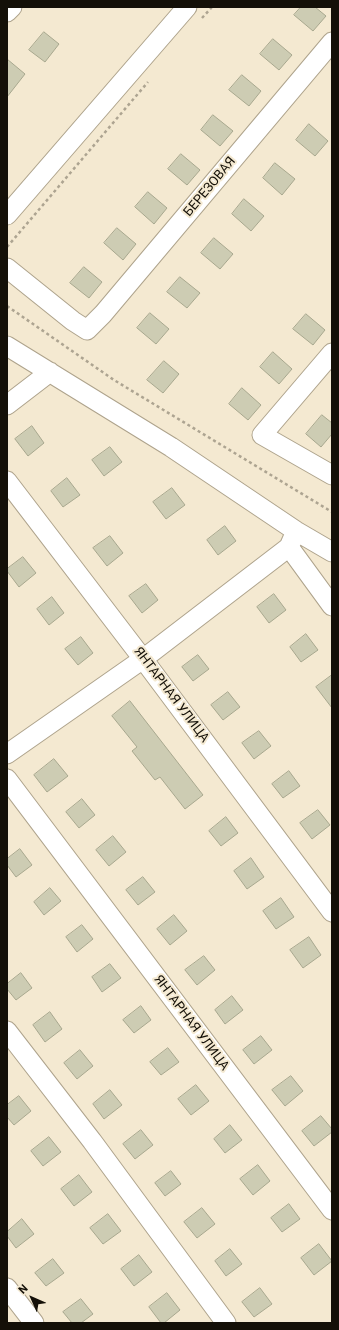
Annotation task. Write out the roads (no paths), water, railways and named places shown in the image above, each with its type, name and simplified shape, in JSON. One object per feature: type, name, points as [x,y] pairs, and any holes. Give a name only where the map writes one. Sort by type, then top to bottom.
[{"type":"street","points":[[7,12],[12,7]]},
{"type":"street","points":[[7,215],[186,7]]},
{"type":"street","name":"БЕРЕЗОВАЯ","points":[[7,268],[73,321],[87,330],[103,314],[332,42]]},
{"type":"street","points":[[7,346],[171,447],[293,539],[332,552]]},
{"type":"street","points":[[332,353],[262,435],[332,475]]},
{"type":"street","points":[[7,405],[50,372]]},
{"type":"street","name":"ЯНТАРНАЯ УЛИЦА","points":[[7,481],[143,658],[332,912]]},
{"type":"street","points":[[293,539],[332,606]]},
{"type":"street","points":[[7,754],[143,658],[293,539]]},
{"type":"street","name":"ЯНТАРНАЯ УЛИЦА","points":[[7,779],[332,1210]]},
{"type":"street","points":[[7,1030],[92,1141],[226,1323]]},
{"type":"street","points":[[7,1288],[34,1323]]}]
